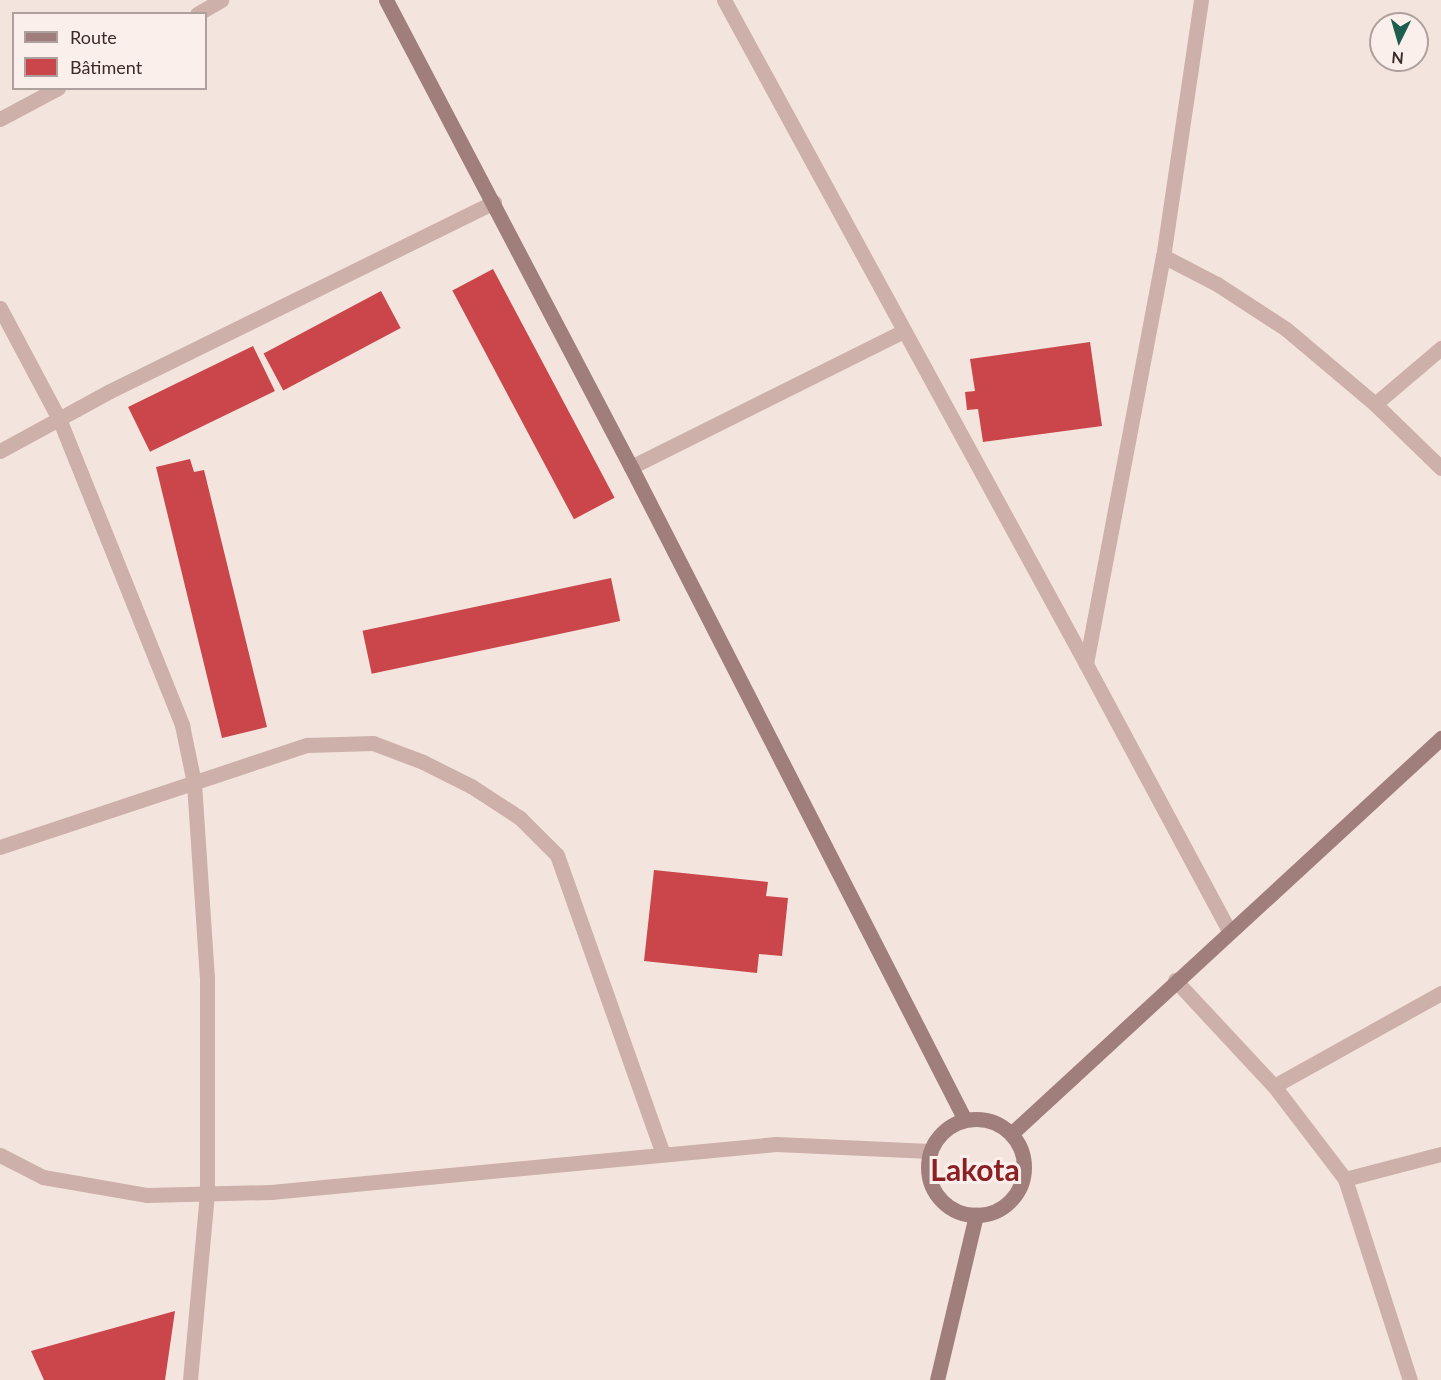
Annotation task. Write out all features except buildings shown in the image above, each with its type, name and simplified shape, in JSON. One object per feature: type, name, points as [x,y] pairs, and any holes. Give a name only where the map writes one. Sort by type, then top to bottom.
[{"type":"main road","points":[[386,0],[631,467],[965,1120]]},
{"type":"main road","points":[[1011,1134],[1175,980],[1441,738]]},
{"type":"main road","points":[[981,1119],[1011,1134],[1023,1158],[1020,1186],[1003,1207],[976,1215],[950,1208],[939,1199],[928,1176],[930,1151],[943,1131],[965,1120],[981,1119]]},
{"type":"main road","points":[[937,1380],[976,1215]]},
{"type":"street","points":[[200,12],[221,0]]},
{"type":"street","points":[[724,0],[1229,931]]},
{"type":"street","points":[[1086,664],[1163,256],[1201,0]]},
{"type":"street","points":[[0,119],[54,90]]},
{"type":"street","points":[[0,451],[60,421],[110,391],[494,202]]},
{"type":"street","points":[[1163,256],[1217,284],[1286,329],[1375,404],[1441,468]]},
{"type":"street","points":[[0,308],[60,421],[182,725],[194,783],[207,977],[207,1193],[190,1380]]},
{"type":"street","points":[[631,467],[904,331]]},
{"type":"street","points":[[1375,404],[1441,348]]},
{"type":"street","points":[[0,847],[307,745],[373,743],[471,786],[520,818],[557,855],[583,919],[663,1154]]},
{"type":"street","points":[[1175,980],[1274,1086],[1345,1179],[1410,1380]]},
{"type":"street","points":[[1274,1086],[1441,993]]},
{"type":"street","points":[[0,1155],[43,1177],[147,1195],[272,1192],[776,1144],[930,1151]]},
{"type":"street","points":[[1345,1179],[1441,1155]]},
{"type":"district","name":"Lakota","points":[[975,1169]]}]
